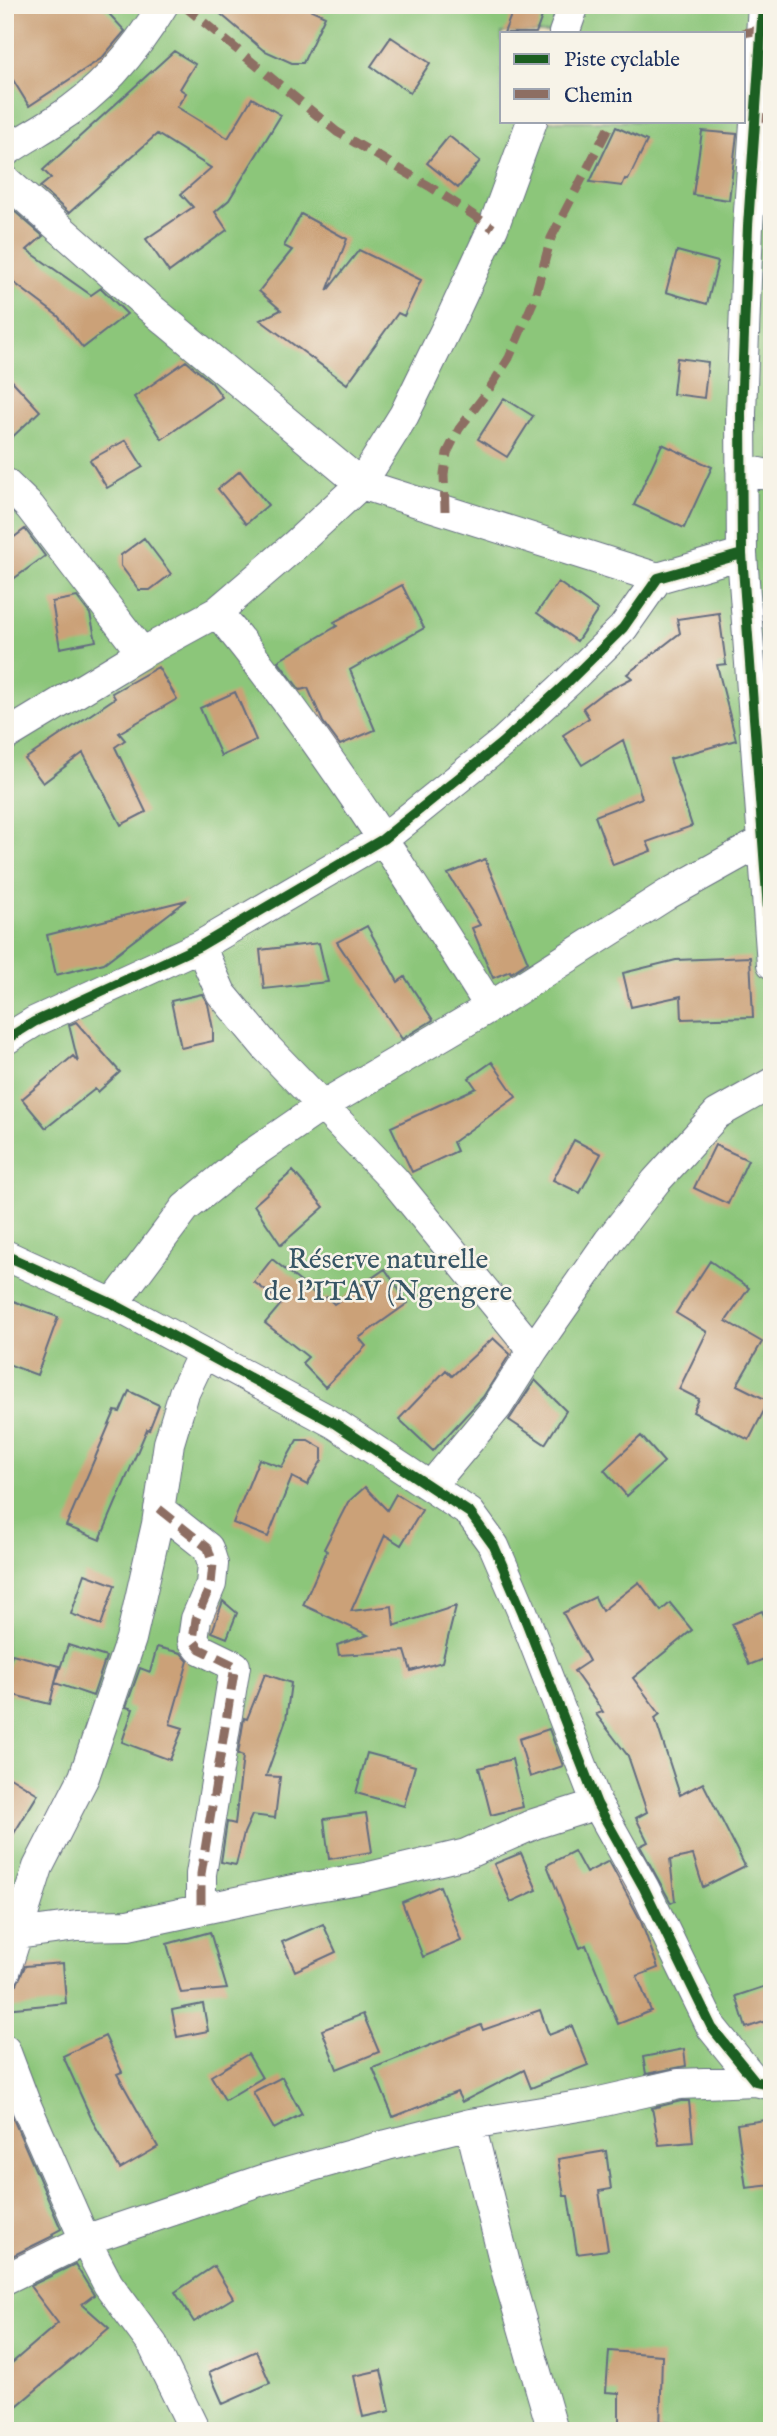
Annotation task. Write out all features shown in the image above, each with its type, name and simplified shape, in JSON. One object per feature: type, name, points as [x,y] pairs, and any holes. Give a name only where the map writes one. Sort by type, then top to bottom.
[{"type":"street","points":[[5,152],[58,119],[110,78],[163,5]]},
{"type":"street","points":[[564,32],[575,5]]},
{"type":"street","points":[[763,5],[748,226],[741,469],[742,554],[765,832],[772,964]]},
{"type":"street","points":[[5,736],[217,611],[294,546],[361,484],[404,415],[449,323],[493,228],[532,122]]},
{"type":"street","points":[[5,180],[149,307],[361,484],[658,578],[742,554]]},
{"type":"street","points":[[741,469],[772,476]]},
{"type":"street","points":[[5,483],[30,507],[142,653]]},
{"type":"street","points":[[5,1040],[34,1022],[200,946],[383,839],[502,743],[568,682],[623,628],[658,578]]},
{"type":"street","points":[[217,611],[256,659],[383,839],[490,1007]]},
{"type":"street","points":[[113,1304],[186,1208],[249,1156],[322,1106],[490,1007],[765,832]]},
{"type":"street","points":[[200,946],[221,993],[266,1048],[394,1180],[533,1350]]},
{"type":"street","points":[[431,1486],[496,1407],[609,1241],[656,1181],[717,1114],[772,1083]]},
{"type":"street","points":[[5,1255],[113,1304],[334,1423],[470,1513],[494,1546],[597,1804],[644,1888],[712,2028],[763,2083]]},
{"type":"street","points":[[5,1972],[38,1867],[84,1777],[131,1639],[173,1430],[184,1393],[203,1353]]},
{"type":"street","points":[[159,1509],[208,1548],[213,1564],[211,1584],[196,1619],[193,1640],[200,1649],[235,1666],[201,1874],[201,1909]]},
{"type":"street","points":[[18,1934],[77,1926],[128,1925],[298,1889],[365,1878],[466,1854],[534,1824],[597,1804]]},
{"type":"street","points":[[5,2050],[25,2103],[85,2240],[108,2284],[153,2345],[195,2431]]},
{"type":"street","points":[[5,2279],[85,2240],[261,2180],[470,2124],[591,2104],[679,2084],[763,2083]]},
{"type":"street","points":[[470,2124],[507,2272],[553,2431]]},
{"type":"green space","name":"Réserve naturelle de l'ITAV (Ngengere","points":[[5,5],[772,5],[772,2431],[5,2431]]},
{"type":"building","points":[[5,5],[101,5],[125,31],[102,58],[29,106],[5,67]]},
{"type":"building","points":[[210,5],[301,5],[325,16],[303,63],[292,63],[263,50]]},
{"type":"building","points":[[515,5],[546,5],[536,32],[504,32]]},
{"type":"building","points":[[391,37],[430,63],[410,93],[371,66]]},
{"type":"building","points":[[174,51],[195,64],[180,89],[186,93],[177,107],[228,138],[252,98],[281,115],[229,200],[215,212],[227,230],[169,272],[146,239],[193,207],[181,194],[211,168],[157,134],[69,213],[40,187],[51,178],[43,170]]},
{"type":"building","points":[[616,127],[647,141],[628,180],[625,179],[622,186],[590,182]]},
{"type":"building","points":[[702,131],[737,134],[729,200],[693,195]]},
{"type":"building","points":[[449,136],[480,161],[458,188],[427,163]]},
{"type":"building","points":[[13,210],[43,236],[27,250],[91,295],[101,288],[127,314],[83,348],[58,316],[5,276],[5,217]]},
{"type":"building","points":[[301,214],[347,239],[327,291],[359,250],[421,280],[404,316],[398,313],[347,384],[260,320],[281,310],[259,291],[292,250],[284,246]]},
{"type":"building","points":[[677,251],[718,262],[707,304],[666,292]]},
{"type":"building","points":[[677,358],[708,362],[704,398],[673,394]]},
{"type":"building","points":[[186,361],[212,383],[222,397],[162,439],[134,397]]},
{"type":"building","points":[[5,373],[40,411],[5,444]]},
{"type":"building","points":[[504,398],[533,416],[507,457],[478,439]]},
{"type":"building","points":[[126,440],[143,467],[107,488],[90,460]]},
{"type":"building","points":[[662,444],[712,467],[684,528],[634,505]]},
{"type":"building","points":[[240,471],[268,505],[246,524],[218,489]]},
{"type":"building","points":[[25,529],[45,556],[5,585],[5,544]]},
{"type":"building","points":[[144,538],[171,574],[150,590],[139,590],[121,566],[121,555]]},
{"type":"building","points":[[558,582],[598,610],[577,641],[537,613]]},
{"type":"building","points":[[402,585],[424,628],[350,670],[375,730],[340,745],[323,722],[308,688],[300,690],[278,661],[337,626],[334,622]]},
{"type":"building","points":[[77,597],[90,614],[96,641],[60,648],[52,602]]},
{"type":"building","points":[[719,613],[726,664],[717,665],[736,740],[670,759],[692,826],[647,842],[651,851],[613,865],[595,816],[642,798],[623,740],[582,765],[563,735],[589,718],[583,708],[601,694],[632,678],[627,674],[680,633],[677,619]]},
{"type":"building","points":[[158,667],[177,699],[119,733],[125,740],[115,747],[146,812],[121,825],[83,753],[43,783],[25,759],[115,698],[112,693]]},
{"type":"building","points":[[235,692],[256,740],[221,756],[200,708]]},
{"type":"building","points":[[485,859],[528,962],[511,973],[510,971],[493,978],[472,928],[480,925],[448,874]]},
{"type":"building","points":[[187,900],[104,963],[56,975],[47,935]]},
{"type":"building","points":[[367,926],[398,982],[405,977],[433,1020],[402,1039],[337,942]]},
{"type":"building","points":[[319,943],[328,982],[264,989],[260,950]]},
{"type":"building","points":[[750,957],[753,1017],[682,1019],[681,996],[631,1007],[623,973],[676,960]]},
{"type":"building","points":[[202,994],[208,1004],[213,1041],[181,1048],[171,1001]]},
{"type":"building","points":[[76,1022],[120,1072],[98,1092],[95,1089],[46,1128],[22,1099],[73,1056],[78,1062],[69,1025]]},
{"type":"building","points":[[492,1062],[516,1097],[453,1142],[457,1151],[412,1172],[391,1127],[476,1088],[469,1078]]},
{"type":"building","points":[[574,1140],[601,1154],[580,1193],[553,1180]]},
{"type":"building","points":[[715,1145],[748,1160],[728,1204],[694,1188]]},
{"type":"building","points":[[293,1171],[324,1207],[281,1245],[254,1205]]},
{"type":"building","points":[[272,1259],[323,1300],[327,1297],[334,1304],[385,1269],[408,1303],[359,1338],[366,1346],[325,1387],[302,1363],[308,1357],[265,1323],[282,1303],[254,1282]]},
{"type":"building","points":[[710,1261],[749,1288],[726,1321],[762,1342],[737,1385],[769,1401],[749,1440],[693,1412],[699,1399],[679,1389],[707,1332],[676,1313]]},
{"type":"building","points":[[5,1298],[58,1317],[37,1375],[5,1363]]},
{"type":"building","points":[[493,1338],[510,1354],[483,1397],[433,1451],[399,1419],[446,1370],[452,1376]]},
{"type":"building","points":[[535,1380],[566,1411],[545,1444],[509,1420]]},
{"type":"building","points":[[129,1391],[159,1405],[100,1540],[66,1526],[115,1411],[120,1412]]},
{"type":"building","points":[[641,1436],[664,1462],[627,1496],[604,1470]]},
{"type":"building","points":[[297,1440],[308,1440],[322,1448],[322,1460],[307,1485],[292,1477],[268,1537],[233,1523],[259,1459],[282,1467]]},
{"type":"building","points":[[365,1487],[387,1510],[396,1494],[422,1510],[401,1545],[385,1535],[351,1611],[392,1606],[394,1626],[456,1606],[442,1662],[411,1671],[405,1651],[339,1655],[337,1645],[368,1635],[303,1605],[327,1551],[324,1549],[348,1502]]},
{"type":"building","points":[[85,1574],[115,1585],[101,1625],[71,1614]]},
{"type":"building","points":[[639,1582],[661,1611],[670,1603],[692,1630],[633,1678],[660,1714],[655,1718],[680,1795],[703,1783],[745,1866],[703,1887],[693,1855],[670,1860],[675,1901],[671,1903],[640,1846],[648,1842],[636,1818],[647,1812],[628,1756],[596,1714],[603,1712],[574,1671],[589,1661],[563,1613],[595,1597],[602,1611]]},
{"type":"building","points":[[223,1601],[237,1613],[227,1638],[212,1632]]},
{"type":"building","points":[[762,1611],[772,1633],[772,1656],[749,1665],[732,1624]]},
{"type":"building","points":[[68,1645],[106,1657],[93,1696],[55,1683]]},
{"type":"building","points":[[157,1647],[181,1653],[188,1661],[170,1724],[183,1728],[170,1760],[122,1742],[133,1709],[126,1707],[140,1668],[150,1672]]},
{"type":"building","points":[[12,1654],[59,1666],[50,1704],[5,1693],[5,1678]]},
{"type":"building","points":[[265,1674],[291,1683],[286,1720],[266,1776],[280,1777],[275,1818],[252,1815],[244,1833],[236,1865],[221,1862],[227,1822],[235,1824],[243,1756],[238,1754],[244,1718],[247,1719]]},
{"type":"building","points":[[549,1729],[563,1766],[530,1777],[519,1739]]},
{"type":"building","points":[[367,1753],[415,1766],[404,1806],[356,1793]]},
{"type":"building","points":[[512,1759],[523,1807],[491,1815],[479,1768]]},
{"type":"building","points":[[5,1774],[38,1794],[5,1848]]},
{"type":"building","points":[[366,1813],[372,1852],[329,1859],[324,1819]]},
{"type":"building","points":[[574,1851],[586,1873],[609,1861],[640,1919],[658,1968],[637,1976],[651,2011],[618,2024],[586,1945],[580,1948],[547,1865]]},
{"type":"building","points":[[521,1853],[537,1890],[511,1902],[494,1864]]},
{"type":"building","points":[[440,1886],[461,1941],[423,1957],[402,1902]]},
{"type":"building","points":[[323,1924],[336,1952],[295,1971],[282,1942]]},
{"type":"building","points":[[210,1932],[227,1989],[181,1993],[167,1944]]},
{"type":"building","points":[[63,1963],[66,2003],[5,2009],[5,1989],[17,1984],[25,1966]]},
{"type":"building","points":[[772,1984],[772,2019],[746,2028],[736,1996]]},
{"type":"building","points":[[203,2004],[208,2031],[177,2037],[172,2010]]},
{"type":"building","points":[[540,2010],[549,2035],[572,2026],[588,2065],[531,2088],[524,2070],[462,2102],[457,2092],[393,2117],[373,2068],[481,2025],[483,2030]]},
{"type":"building","points":[[363,2014],[379,2052],[337,2069],[322,2030]]},
{"type":"building","points":[[105,2036],[122,2072],[117,2074],[158,2147],[120,2169],[93,2122],[63,2056]]},
{"type":"building","points":[[684,2049],[686,2066],[646,2074],[643,2057]]},
{"type":"building","points":[[248,2054],[262,2078],[225,2100],[211,2076]]},
{"type":"building","points":[[282,2077],[302,2114],[274,2129],[253,2092]]},
{"type":"building","points":[[5,2100],[61,2229],[52,2234],[53,2236],[8,2258],[5,2255]]},
{"type":"building","points":[[689,2101],[693,2142],[659,2145],[652,2108]]},
{"type":"building","points":[[772,2119],[772,2185],[746,2188],[737,2124]]},
{"type":"building","points":[[606,2151],[611,2189],[599,2191],[608,2250],[577,2254],[568,2196],[564,2196],[558,2159]]},
{"type":"building","points":[[75,2264],[94,2295],[82,2304],[109,2328],[5,2416],[5,2369],[58,2323],[30,2286]]},
{"type":"building","points":[[214,2266],[233,2298],[194,2322],[175,2292]]},
{"type":"building","points":[[256,2351],[270,2383],[223,2404],[209,2372]]},
{"type":"building","points":[[609,2351],[662,2355],[660,2431],[619,2431],[619,2393],[606,2392]]},
{"type":"building","points":[[381,2370],[390,2411],[363,2417],[354,2376]]},
{"type":"marked path","points":[[183,5],[337,132],[429,186],[493,228]]},
{"type":"marked path","points":[[746,32],[761,30],[772,34]]},
{"type":"marked path","points":[[756,115],[772,121]]},
{"type":"marked path","points":[[445,511],[444,474],[447,453],[459,429],[509,358],[534,300],[551,238],[611,122]]},
{"type":"marked path","points":[[159,1509],[208,1548],[213,1564],[211,1584],[196,1619],[193,1640],[200,1649],[235,1666],[201,1874],[201,1909]]},
{"type":"cycle path","points":[[763,5],[748,226],[741,413],[742,554],[772,964]]},
{"type":"cycle path","points":[[5,1040],[34,1022],[200,946],[383,839],[502,743],[568,682],[623,628],[658,578],[742,554]]},
{"type":"cycle path","points":[[5,1255],[113,1304],[334,1423],[470,1513],[494,1546],[597,1804],[644,1888],[712,2028],[755,2081],[772,2085]]}]
